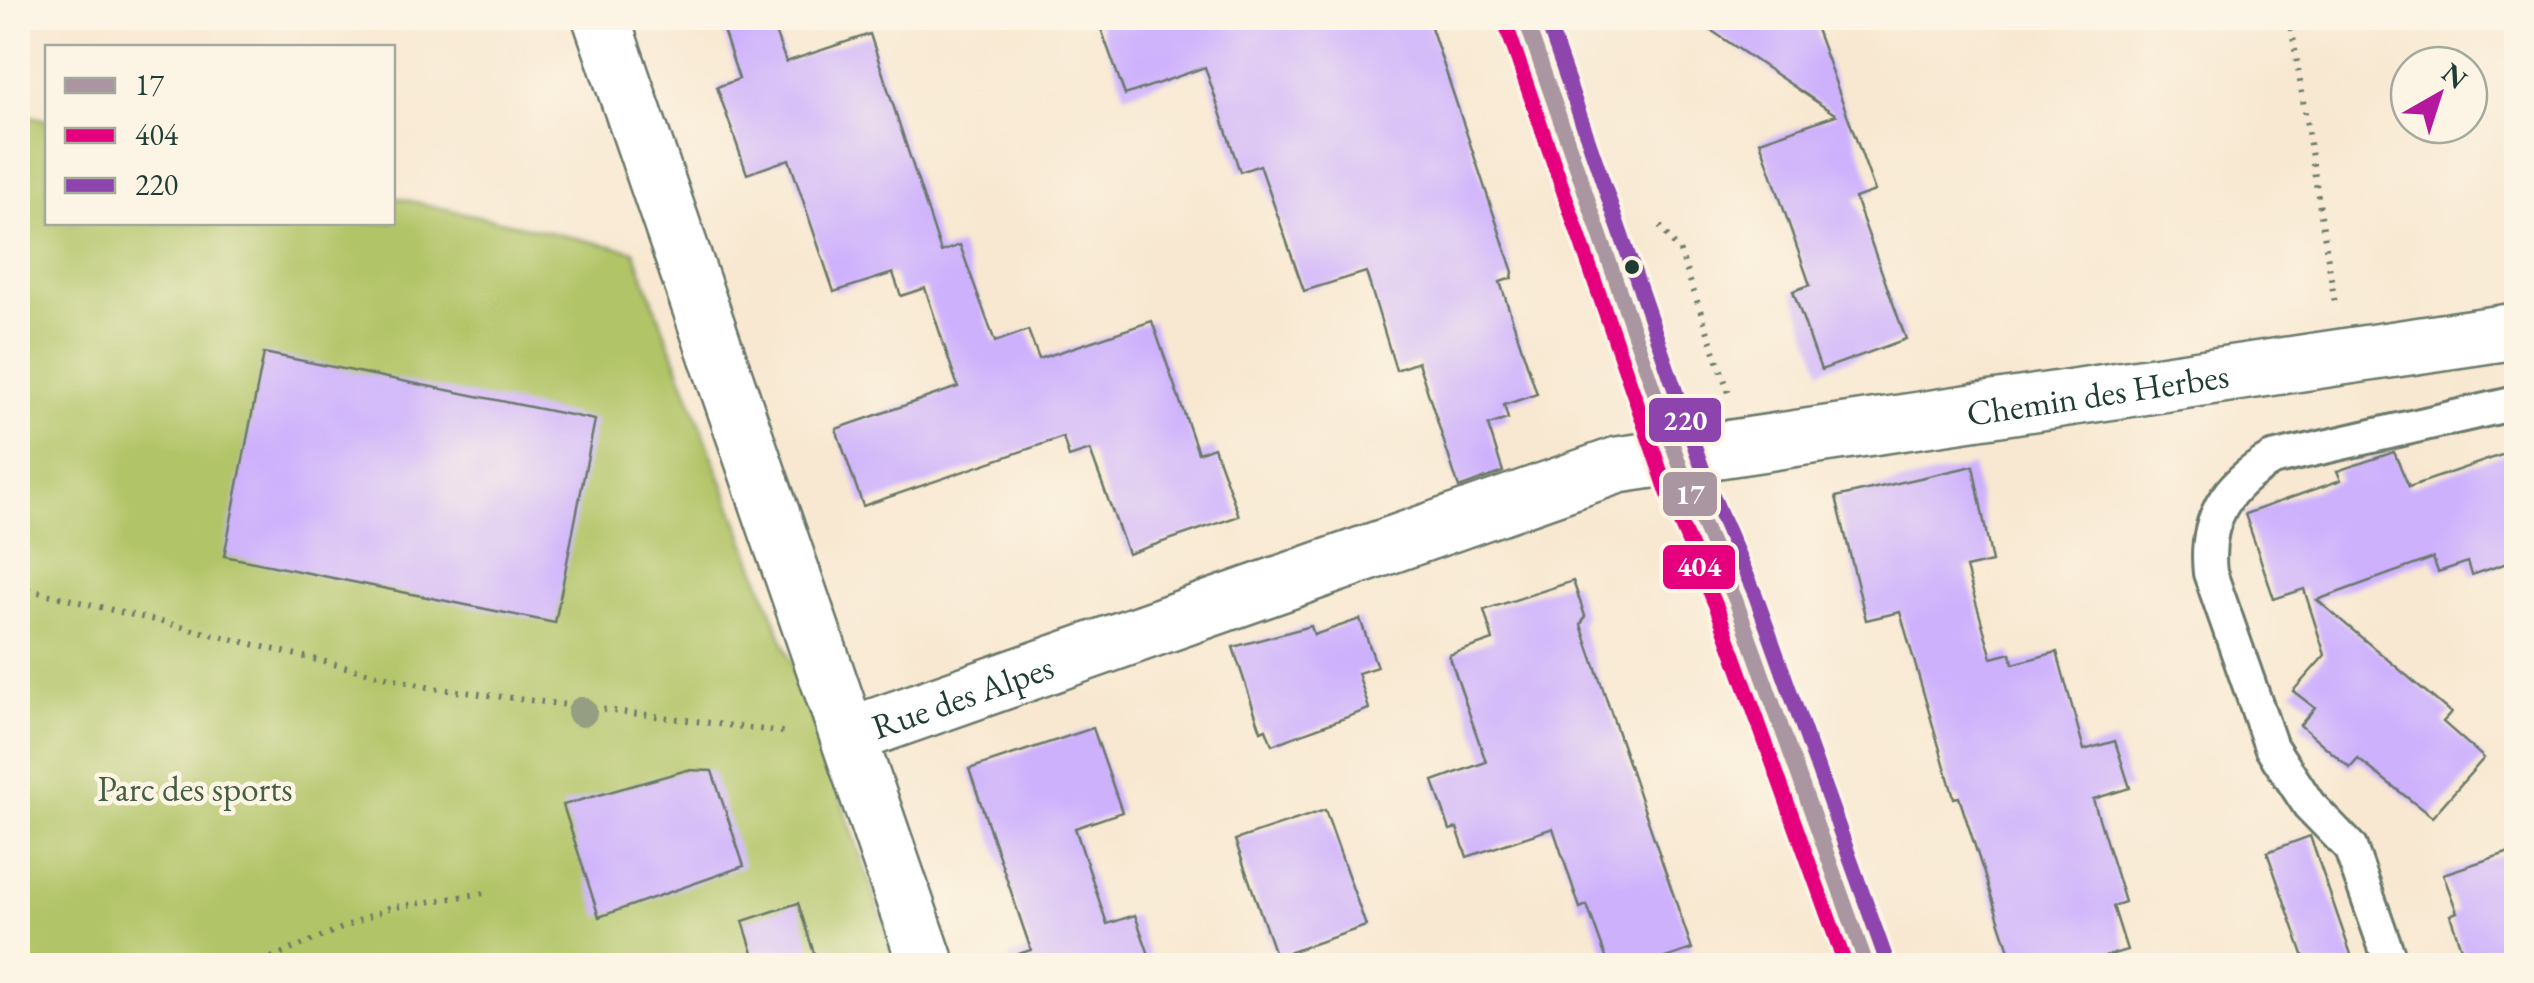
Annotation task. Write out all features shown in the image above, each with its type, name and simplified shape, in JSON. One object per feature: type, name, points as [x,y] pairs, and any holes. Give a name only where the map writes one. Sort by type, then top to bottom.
[{"type":"street","name":"Rue des Alpes","points":[[601,18],[851,735],[1618,464],[1680,457]]},
{"type":"street","points":[[1526,18],[1680,457],[1868,966]]},
{"type":"street","name":"Chemin des Herbes","points":[[1680,457],[2344,360],[2516,331]]},
{"type":"street","points":[[851,735],[927,966]]},
{"type":"lane","points":[[2392,966],[2350,847],[2309,805],[2271,747],[2210,573],[2206,543],[2214,518],[2243,476],[2272,459],[2516,403]]},
{"type":"path","points":[[2290,18],[2344,360]]},
{"type":"path","points":[[18,587],[432,688],[800,735],[851,735]]},
{"type":"path","points":[[252,966],[388,908],[491,892]]},
{"type":"green space","name":"Parc des sports","points":[[18,113],[45,120],[45,225],[395,225],[395,197],[634,251],[822,743],[898,965],[18,965]]},
{"type":"building","points":[[770,18],[786,62],[870,34],[941,252],[960,245],[995,342],[1028,330],[1039,359],[1152,321],[1198,453],[1214,447],[1239,516],[1128,554],[1090,450],[1069,457],[1063,437],[863,506],[836,429],[958,387],[925,288],[901,296],[893,273],[834,292],[789,159],[747,174],[717,87],[739,79],[723,30]]},
{"type":"building","points":[[1097,18],[1428,18],[1513,272],[1512,278],[1500,282],[1537,394],[1504,405],[1508,419],[1488,425],[1503,472],[1459,488],[1418,362],[1396,370],[1366,272],[1304,291],[1260,165],[1240,172],[1205,67],[1125,95]]},
{"type":"building","points":[[1693,18],[1812,18],[1875,191],[1855,198],[1906,339],[1821,370],[1793,291],[1810,285],[1760,141],[1836,115]]},
{"type":"building","points":[[264,353],[595,420],[555,623],[224,556]]},
{"type":"building","points":[[2516,450],[2516,560],[2472,575],[2468,562],[2438,572],[2433,558],[2317,600],[2451,713],[2443,722],[2484,758],[2432,817],[2358,759],[2350,768],[2300,725],[2315,708],[2293,691],[2325,655],[2304,589],[2274,599],[2245,514],[2341,480],[2337,471],[2394,452],[2409,487]]},
{"type":"building","points":[[1973,466],[1992,562],[1966,568],[1992,658],[2011,653],[2013,664],[2057,652],[2084,750],[2115,741],[2130,788],[2093,799],[2125,902],[2113,906],[2127,950],[2100,958],[2103,966],[2014,966],[1959,797],[1954,798],[1900,612],[1866,620],[1836,497]]},
{"type":"building","points":[[1573,581],[1585,616],[1581,625],[1692,949],[1642,966],[1609,966],[1587,905],[1580,908],[1553,828],[1467,857],[1457,828],[1450,830],[1433,781],[1486,762],[1449,655],[1493,640],[1484,610]]},
{"type":"building","points":[[1360,619],[1377,667],[1358,673],[1369,709],[1272,745],[1266,729],[1261,731],[1233,647],[1311,626],[1314,635]]},
{"type":"building","points":[[1093,728],[1122,812],[1075,828],[1107,924],[1135,915],[1153,966],[1010,966],[1009,957],[1031,950],[969,769]]},
{"type":"building","points":[[687,770],[712,771],[744,866],[599,917],[563,805]]},
{"type":"building","points":[[1325,810],[1366,926],[1276,957],[1235,840]]},
{"type":"building","points":[[2310,836],[2355,966],[2307,966],[2267,852]]},
{"type":"building","points":[[2516,850],[2516,966],[2467,966],[2450,915],[2457,912],[2443,874]]},
{"type":"building","points":[[798,903],[818,966],[757,966],[743,921]]},
{"type":"transit line","name":"17","points":[[1525,18],[1689,492],[1736,601],[1867,966]]},
{"type":"transit line","name":"220","points":[[1546,18],[1708,485],[1755,594],[1886,959]]},
{"type":"transit line","name":"404","points":[[1506,25],[1670,499],[1717,608],[1846,966]]}]
